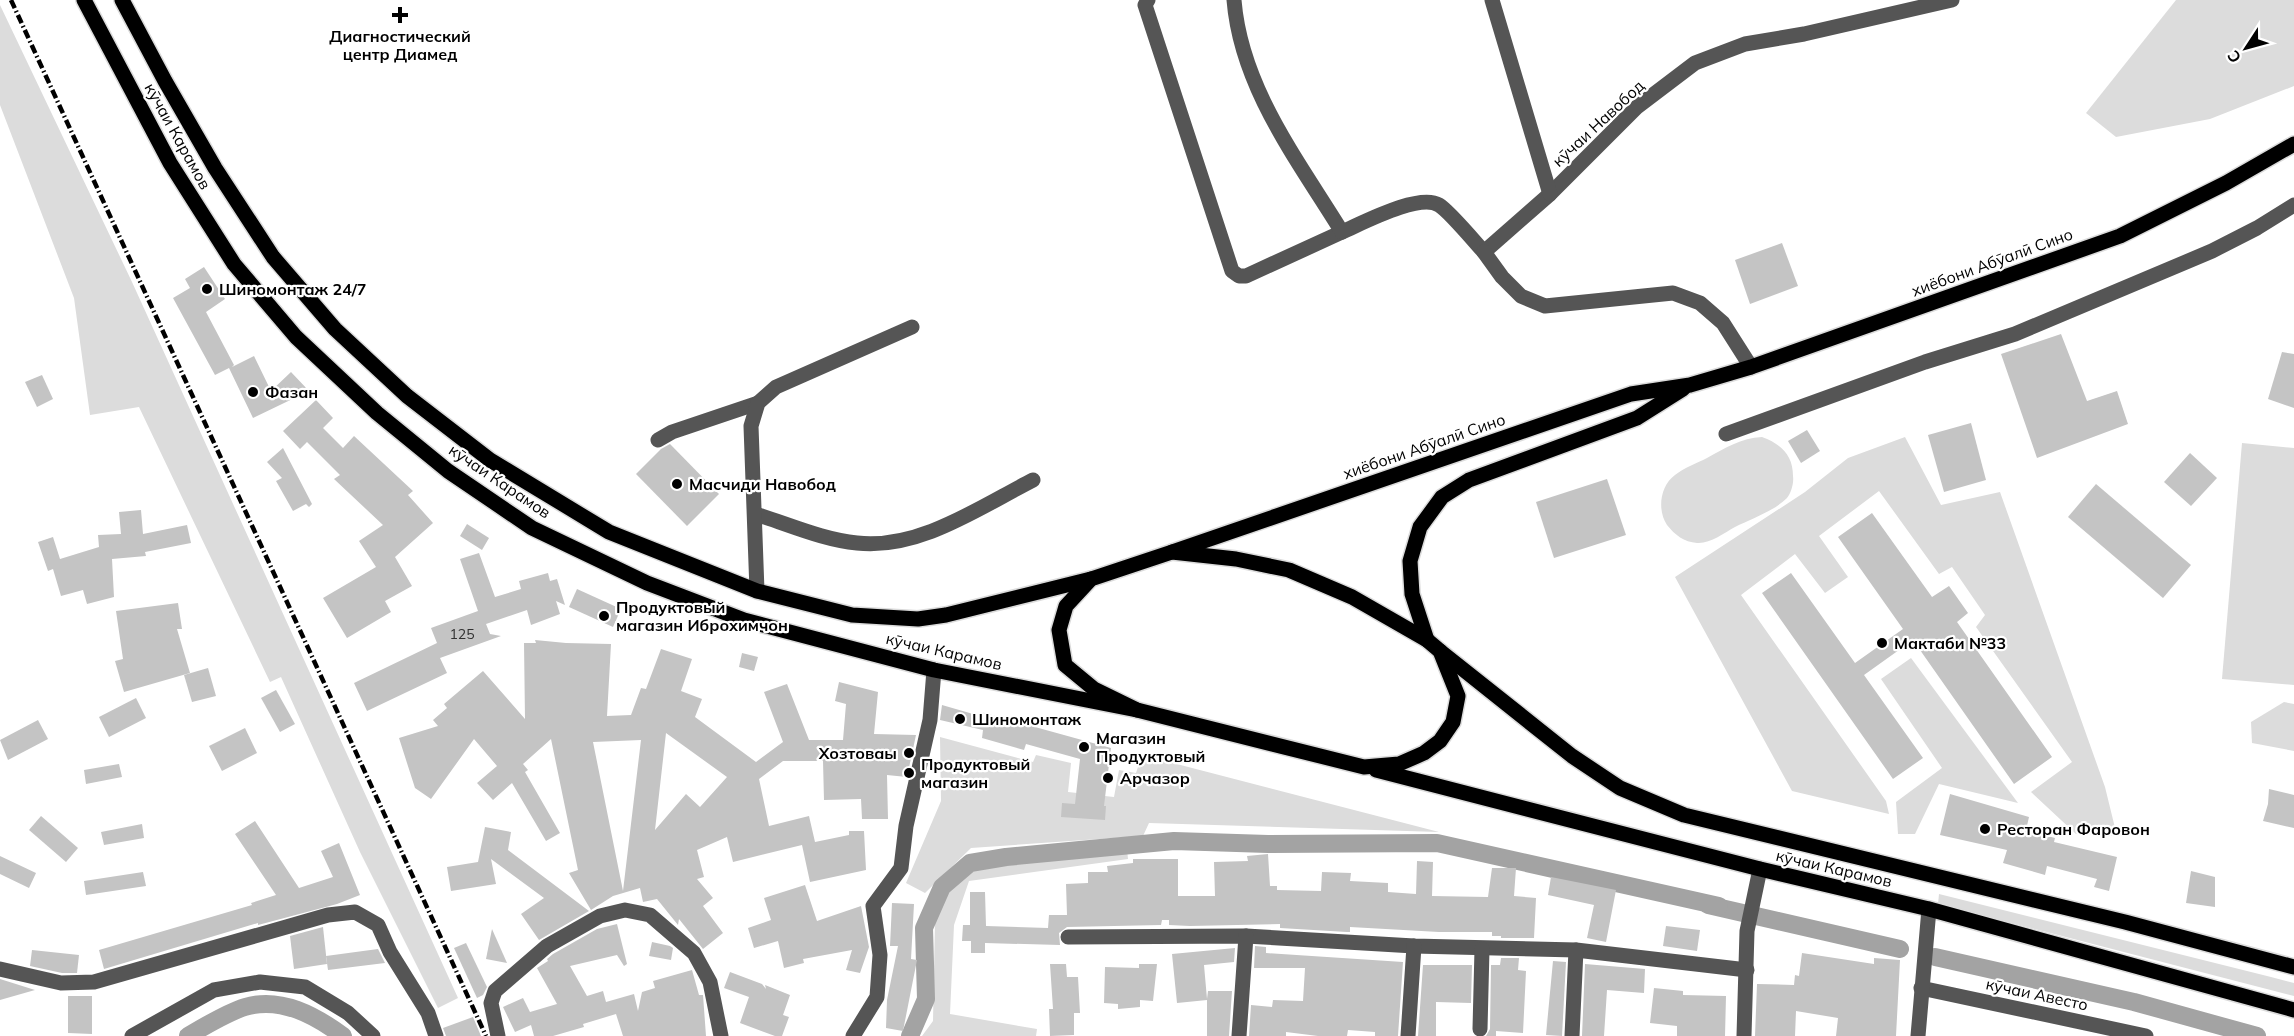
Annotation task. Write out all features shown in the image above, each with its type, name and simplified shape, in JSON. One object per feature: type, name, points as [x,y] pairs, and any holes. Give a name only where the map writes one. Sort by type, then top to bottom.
[{"type":"main road","name":"кӯчаи Карамов","points":[[84,0],[170,163],[234,264],[296,337],[377,414],[448,471],[532,528],[647,583],[744,620],[934,670],[1137,710],[1760,869],[1929,909],[2294,1010]]},
{"type":"main road","name":"кӯчаи Карамов","points":[[122,0],[215,168],[273,257],[335,329],[407,396],[490,460],[609,532],[757,591],[852,615],[918,619],[946,615],[1091,579],[1172,552],[1236,558],[1289,570],[1352,597],[1427,640],[1591,769],[1620,788],[1684,815],[2125,922],[2294,967]]},
{"type":"main road","name":"хиёбони Абӯалӣ Сино","points":[[1172,552],[1631,394],[1690,385],[1750,367],[2120,236],[2226,183],[2294,144]]},
{"type":"main road","name":"хиёбони Абӯалӣ Сино","points":[[1427,640],[1412,594],[1410,561],[1420,527],[1442,496],[1469,480],[1637,418],[1690,385]]},
{"type":"main road","name":"кӯчаи Карамов","points":[[1091,579],[1066,606],[1059,630],[1065,665],[1094,689],[1137,710]]},
{"type":"main road","name":"кӯчаи Карамов","points":[[1364,767],[1400,764],[1424,753],[1440,741],[1453,722],[1458,696],[1440,651]]},
{"type":"street","points":[[1148,0],[1145,4],[1232,271],[1239,276],[1246,276],[1414,202],[1428,201],[1439,205],[1484,252],[1502,277],[1521,296],[1545,306],[1673,293],[1700,303],[1723,323],[1750,367]]},
{"type":"street","points":[[1233,0],[1243,56],[1258,91],[1342,232]]},
{"type":"street","points":[[1492,0],[1550,194]]},
{"type":"street","name":"кӯчаи Навобод","points":[[1484,252],[1550,194],[1637,107],[1695,63],[1745,44],[1804,34],[1952,0]]},
{"type":"street","points":[[1726,434],[1925,362],[2015,334],[2212,251],[2257,228],[2294,205]]},
{"type":"street","points":[[658,440],[672,432],[758,404],[776,387],[912,327]]},
{"type":"street","points":[[757,591],[751,426],[758,404]]},
{"type":"street","points":[[755,514],[835,539],[858,544],[885,543],[906,540],[931,532],[1033,480]]},
{"type":"street","points":[[853,1036],[877,997],[880,955],[873,906],[901,868],[906,826],[930,720],[934,670]]},
{"type":"street","points":[[1744,1036],[1747,931],[1760,869]]},
{"type":"street","points":[[1918,1036],[1929,909]]},
{"type":"street","points":[[498,1036],[491,1003],[495,991],[547,946],[600,916],[625,910],[650,915],[694,953],[710,982],[721,1036]]},
{"type":"street","points":[[0,969],[61,984],[94,982],[328,915],[355,912],[378,925],[390,952],[428,1013],[436,1036]]},
{"type":"street","points":[[1068,937],[1246,936],[1482,949],[1576,950],[1747,970]]},
{"type":"street","points":[[1239,1036],[1246,936]]},
{"type":"street","points":[[1408,1036],[1414,946]]},
{"type":"street","points":[[1480,1029],[1482,949]]},
{"type":"street","points":[[1572,1036],[1576,950]]},
{"type":"street","points":[[132,1036],[214,990],[260,982],[305,987],[348,1013],[373,1036]]},
{"type":"street","name":"кӯчаи Авесто","points":[[1921,988],[2146,1036]]},
{"type":"shaded area","points":[[2176,0],[2294,0],[2294,86],[2210,119],[2116,137],[2086,113]]},
{"type":"shaded area","points":[[0,5],[132,282],[458,998],[438,1008],[360,852],[281,677],[270,682],[139,407],[90,415],[74,298],[0,105]]},
{"type":"shaded area","points":[[1762,437],[1785,451],[1791,462],[1793,482],[1787,498],[1769,511],[1707,542],[1688,541],[1673,532],[1664,519],[1661,505],[1663,492],[1670,480],[1682,470],[1733,444]]},
{"type":"shaded area","points":[[1905,437],[1941,505],[2000,492],[2105,787],[2117,836],[2076,834],[2031,792],[2072,762],[1976,627],[1985,615],[1952,567],[1939,574],[1879,491],[1819,536],[1848,577],[1825,593],[1795,554],[1741,595],[1886,801],[1889,814],[1792,791],[1675,577],[1805,492],[1848,458]]},
{"type":"shaded area","points":[[2242,443],[2294,448],[2294,685],[2222,679]]},
{"type":"shaded area","points":[[1911,658],[2018,803],[1939,784],[1915,834],[1898,834],[1896,802],[1942,768],[1881,679]]},
{"type":"shaded area","points":[[2284,702],[2294,704],[2294,751],[2252,743],[2251,722]]},
{"type":"shaded area","points":[[940,737],[1033,762],[1036,755],[1071,763],[1068,792],[1114,797],[1119,770],[1136,773],[1142,755],[1439,832],[1149,823],[1143,836],[971,848],[925,893],[906,883],[941,801]]},
{"type":"shaded area","points":[[1127,849],[1128,859],[969,881],[954,925],[950,1014],[1037,1029],[1036,1036],[922,1036],[933,1021],[935,921],[948,892],[970,868]]},
{"type":"shaded area","points":[[1939,894],[2294,983],[2294,996],[1938,904]]},
{"type":"building","points":[[1782,243],[1798,286],[1750,304],[1735,260]]},
{"type":"building","points":[[204,267],[225,299],[206,312],[234,365],[232,367],[254,356],[271,391],[291,372],[309,391],[253,418],[229,368],[215,375],[173,298],[190,288],[185,279]]},
{"type":"building","points":[[2061,334],[2087,401],[2117,391],[2128,424],[2037,458],[2001,354]]},
{"type":"building","points":[[2282,352],[2294,354],[2294,408],[2268,399]]},
{"type":"building","points":[[42,375],[53,399],[37,407],[25,382]]},
{"type":"building","points":[[316,400],[333,418],[323,428],[343,448],[354,436],[413,491],[408,495],[433,523],[395,557],[412,586],[385,601],[391,612],[347,638],[323,598],[376,567],[359,541],[383,525],[334,479],[340,475],[307,442],[300,449],[283,431]]},
{"type":"building","points":[[1971,423],[1986,480],[1944,492],[1928,435]]},
{"type":"building","points":[[1807,430],[1820,451],[1801,463],[1788,441]]},
{"type":"building","name":"Масчиди Навобод","points":[[670,444],[719,494],[687,526],[636,474],[661,449]]},
{"type":"building","points":[[283,448],[312,504],[309,507],[306,504],[293,511],[276,481],[282,478],[267,462]]},
{"type":"building","points":[[2190,453],[2217,478],[2191,506],[2164,482]]},
{"type":"building","points":[[1607,479],[1626,535],[1554,558],[1536,502]]},
{"type":"building","points":[[2096,484],[2191,565],[2163,598],[2068,517]]},
{"type":"building","points":[[141,510],[143,534],[187,525],[191,543],[145,552],[146,556],[112,559],[114,597],[87,604],[83,590],[61,596],[53,569],[48,571],[38,542],[53,537],[60,559],[99,547],[98,535],[121,534],[119,512]]},
{"type":"building","points":[[1872,513],[1932,597],[1949,586],[1968,613],[1957,622],[2052,757],[2014,784],[1913,640],[1864,675],[1923,758],[1893,779],[1762,593],[1791,573],[1855,663],[1903,629],[1838,537]]},
{"type":"building","points":[[467,524],[489,538],[482,550],[460,536]]},
{"type":"building","points":[[479,553],[495,597],[521,589],[519,581],[548,573],[550,581],[557,579],[565,605],[556,601],[560,614],[531,625],[527,610],[486,624],[490,634],[501,636],[440,658],[447,673],[367,711],[354,683],[437,643],[431,628],[478,611],[460,559]]},
{"type":"building","points":[[577,589],[621,609],[613,627],[569,607]]},
{"type":"building","points":[[178,603],[182,629],[177,629],[190,673],[124,692],[115,661],[123,659],[116,611]]},
{"type":"building","points":[[535,640],[611,644],[607,716],[631,715],[641,688],[646,689],[661,649],[692,659],[681,691],[702,699],[695,717],[756,762],[783,742],[764,692],[787,684],[809,740],[843,740],[846,704],[835,701],[839,682],[878,692],[874,734],[916,735],[907,777],[887,775],[888,819],[862,819],[861,799],[824,800],[823,761],[783,761],[759,779],[769,826],[809,816],[815,842],[849,835],[849,831],[864,831],[866,870],[810,882],[802,845],[733,862],[727,837],[697,850],[704,877],[697,879],[713,898],[703,906],[723,933],[703,949],[679,919],[678,925],[657,899],[643,902],[640,888],[613,896],[591,910],[569,873],[578,870],[551,739],[523,764],[528,770],[525,772],[560,833],[546,841],[512,783],[493,800],[477,783],[497,766],[474,739],[431,799],[415,788],[399,738],[438,726],[433,720],[447,708],[444,704],[483,671],[525,719],[524,643],[536,643]],"holes":[[[666,733],[727,777],[700,807],[686,794],[655,830]],[[641,740],[623,891],[593,742]]]},
{"type":"building","points":[[742,653],[758,657],[754,671],[739,667]]},
{"type":"building","points":[[208,668],[216,696],[192,702],[184,675]]},
{"type":"building","points":[[276,690],[295,724],[280,732],[261,698]]},
{"type":"building","points":[[136,698],[146,718],[109,737],[99,717]]},
{"type":"building","points":[[942,705],[980,716],[981,712],[1111,748],[1104,806],[1106,806],[1105,820],[1061,817],[1062,803],[1075,804],[1080,759],[1026,744],[1024,750],[982,738],[983,730],[940,720]]},
{"type":"building","points":[[38,720],[48,739],[8,760],[0,740]]},
{"type":"building","points":[[245,728],[257,753],[222,771],[209,746]]},
{"type":"building","points":[[119,764],[122,777],[86,784],[84,770]]},
{"type":"building","points":[[2269,789],[2294,795],[2294,828],[2263,821]]},
{"type":"building","points":[[1950,794],[2029,817],[2026,830],[2055,838],[2054,842],[2117,857],[2109,891],[2094,887],[2097,879],[2047,866],[2045,875],[2003,863],[2007,850],[1940,835]]},
{"type":"building","points":[[41,816],[78,848],[66,862],[29,830]]},
{"type":"building","points":[[255,821],[299,888],[333,877],[321,851],[339,843],[360,895],[337,904],[258,925],[258,923],[104,969],[99,950],[252,905],[251,903],[276,895],[235,834]]},
{"type":"building","points":[[142,824],[144,838],[104,845],[101,832]]},
{"type":"building","points":[[485,827],[511,832],[508,850],[589,911],[539,940],[521,914],[544,898],[491,859],[496,884],[451,891],[447,867],[478,862]]},
{"type":"building","points":[[1268,854],[1270,886],[1277,886],[1277,890],[1321,891],[1322,872],[1351,873],[1350,881],[1388,883],[1388,892],[1416,894],[1417,861],[1433,862],[1432,896],[1488,897],[1492,868],[1516,868],[1514,896],[1536,898],[1534,938],[1501,938],[1501,936],[1492,936],[1492,932],[1439,932],[1350,927],[1350,932],[1347,932],[1280,928],[1280,924],[1169,925],[1169,920],[1162,920],[1161,925],[1067,927],[1059,933],[1060,945],[985,943],[985,953],[971,953],[971,941],[962,941],[963,925],[970,925],[970,892],[985,892],[986,926],[1048,928],[1049,915],[1067,915],[1066,884],[1088,883],[1088,872],[1108,872],[1107,866],[1133,863],[1133,859],[1178,859],[1178,896],[1215,896],[1214,862],[1248,861],[1247,856]]},
{"type":"building","points":[[0,856],[36,873],[29,888],[0,874]]},
{"type":"building","points":[[2191,871],[2215,877],[2215,907],[2186,903]]},
{"type":"building","points":[[143,872],[146,886],[86,895],[84,881]]},
{"type":"building","points":[[1551,877],[1616,890],[1606,942],[1587,938],[1594,905],[1548,895]]},
{"type":"building","points":[[805,885],[817,921],[861,906],[869,947],[860,973],[846,970],[852,950],[803,959],[804,963],[784,968],[778,941],[754,948],[748,928],[771,920],[764,898]]},
{"type":"building","points":[[892,903],[914,904],[911,959],[917,960],[903,1031],[886,1028],[887,1000],[898,946],[890,946]]},
{"type":"building","points":[[617,924],[627,964],[624,966],[617,955],[570,966],[587,996],[603,991],[606,1002],[634,994],[638,1011],[642,992],[655,988],[653,981],[692,970],[699,995],[703,995],[706,1036],[623,1036],[616,1014],[553,1036],[534,1036],[531,1025],[515,1032],[503,1007],[523,998],[530,1012],[557,1004],[537,968],[548,961],[547,959],[553,954],[597,929]]},
{"type":"building","points":[[1666,926],[1700,930],[1697,951],[1663,946]]},
{"type":"building","points":[[323,927],[327,964],[294,969],[290,936]]},
{"type":"building","points":[[492,929],[507,963],[486,959]]},
{"type":"building","points":[[652,942],[673,948],[671,960],[649,956]]},
{"type":"building","points":[[466,943],[487,987],[483,995],[477,998],[454,948]]},
{"type":"building","points":[[1255,946],[1266,947],[1266,953],[1403,962],[1398,1036],[1375,1036],[1375,1032],[1348,1030],[1347,1036],[1318,1036],[1286,1032],[1286,1036],[1249,1036],[1251,1005],[1272,1007],[1273,1000],[1303,1001],[1305,968],[1254,968]]},
{"type":"building","points":[[1235,948],[1234,962],[1204,965],[1207,999],[1208,991],[1232,991],[1229,1036],[1207,1036],[1207,1000],[1177,1003],[1172,954]]},
{"type":"building","points":[[378,949],[385,963],[328,970],[326,956]]},
{"type":"building","points":[[32,950],[79,955],[77,973],[62,973],[30,966]]},
{"type":"building","points":[[1802,953],[1874,964],[1874,958],[1900,960],[1896,1036],[1836,1036],[1838,1018],[1796,1011],[1795,1036],[1755,1036],[1757,984],[1794,985],[1795,975],[1799,976]]},
{"type":"building","points":[[1501,958],[1519,958],[1518,970],[1526,971],[1523,1033],[1496,1031],[1496,1036],[1486,1036],[1490,1029],[1491,965],[1500,965]]},
{"type":"building","points":[[1553,961],[1566,962],[1562,1036],[1546,1035]]},
{"type":"building","points":[[1050,964],[1066,964],[1067,977],[1078,977],[1080,1013],[1074,1013],[1074,1035],[1050,1036],[1049,1009],[1053,1009]]},
{"type":"building","points":[[1139,964],[1157,964],[1153,1001],[1140,1000],[1140,1007],[1118,1009],[1118,1004],[1104,1003],[1105,967],[1139,968]]},
{"type":"building","points":[[1585,964],[1645,969],[1644,993],[1607,990],[1604,1036],[1582,1036]]},
{"type":"building","points":[[1423,965],[1472,965],[1471,1003],[1436,1002],[1436,1036],[1418,1036]]},
{"type":"building","points":[[730,972],[762,984],[766,989],[765,985],[790,995],[783,1015],[789,1017],[782,1036],[775,1036],[740,1023],[749,997],[724,988]]},
{"type":"building","points":[[0,979],[35,990],[0,1000]]},
{"type":"building","points":[[1654,988],[1683,991],[1683,995],[1726,996],[1725,1036],[1677,1036],[1677,1026],[1650,1023]]},
{"type":"building","points":[[68,996],[92,996],[92,1034],[68,1033]]},
{"type":"building","points":[[473,1017],[481,1036],[446,1036],[443,1028]]},
{"type":"waterway","points":[[910,1036],[926,999],[924,928],[942,887],[970,863],[1006,857],[1174,841],[1268,844],[1437,843],[1719,906]]},
{"type":"waterway","points":[[1708,905],[1900,949]]},
{"type":"waterway","points":[[1935,957],[2134,1002],[2257,1036]]},
{"type":"waterway","points":[[188,1036],[216,1020],[245,1007],[258,1004],[272,1004],[297,1010],[321,1021],[343,1036]]},
{"type":"railway","points":[[11,0],[486,1036]]},
{"type":"place","name":"Диагностический центр Диамед","points":[[400,15]]},
{"type":"place","name":"Шиномонтаж 24/7","points":[[207,289]]},
{"type":"place","name":"Фазан","points":[[253,392]]},
{"type":"place","name":"Масчиди Навобод","points":[[677,484]]},
{"type":"place","name":"Продуктовый магазин Иброхимчон","points":[[604,616]]},
{"type":"place","name":"Мактаби №33","points":[[1882,643]]},
{"type":"place","name":"Шиномонтаж","points":[[960,719]]},
{"type":"place","name":"Магазин Продуктовый","points":[[1084,747]]},
{"type":"place","name":"Хозтоваы","points":[[909,753]]},
{"type":"place","name":"Продуктовый магазин","points":[[909,773]]},
{"type":"place","name":"Арчазор","points":[[1108,778]]},
{"type":"place","name":"Ресторан Фаровон","points":[[1985,829]]}]
